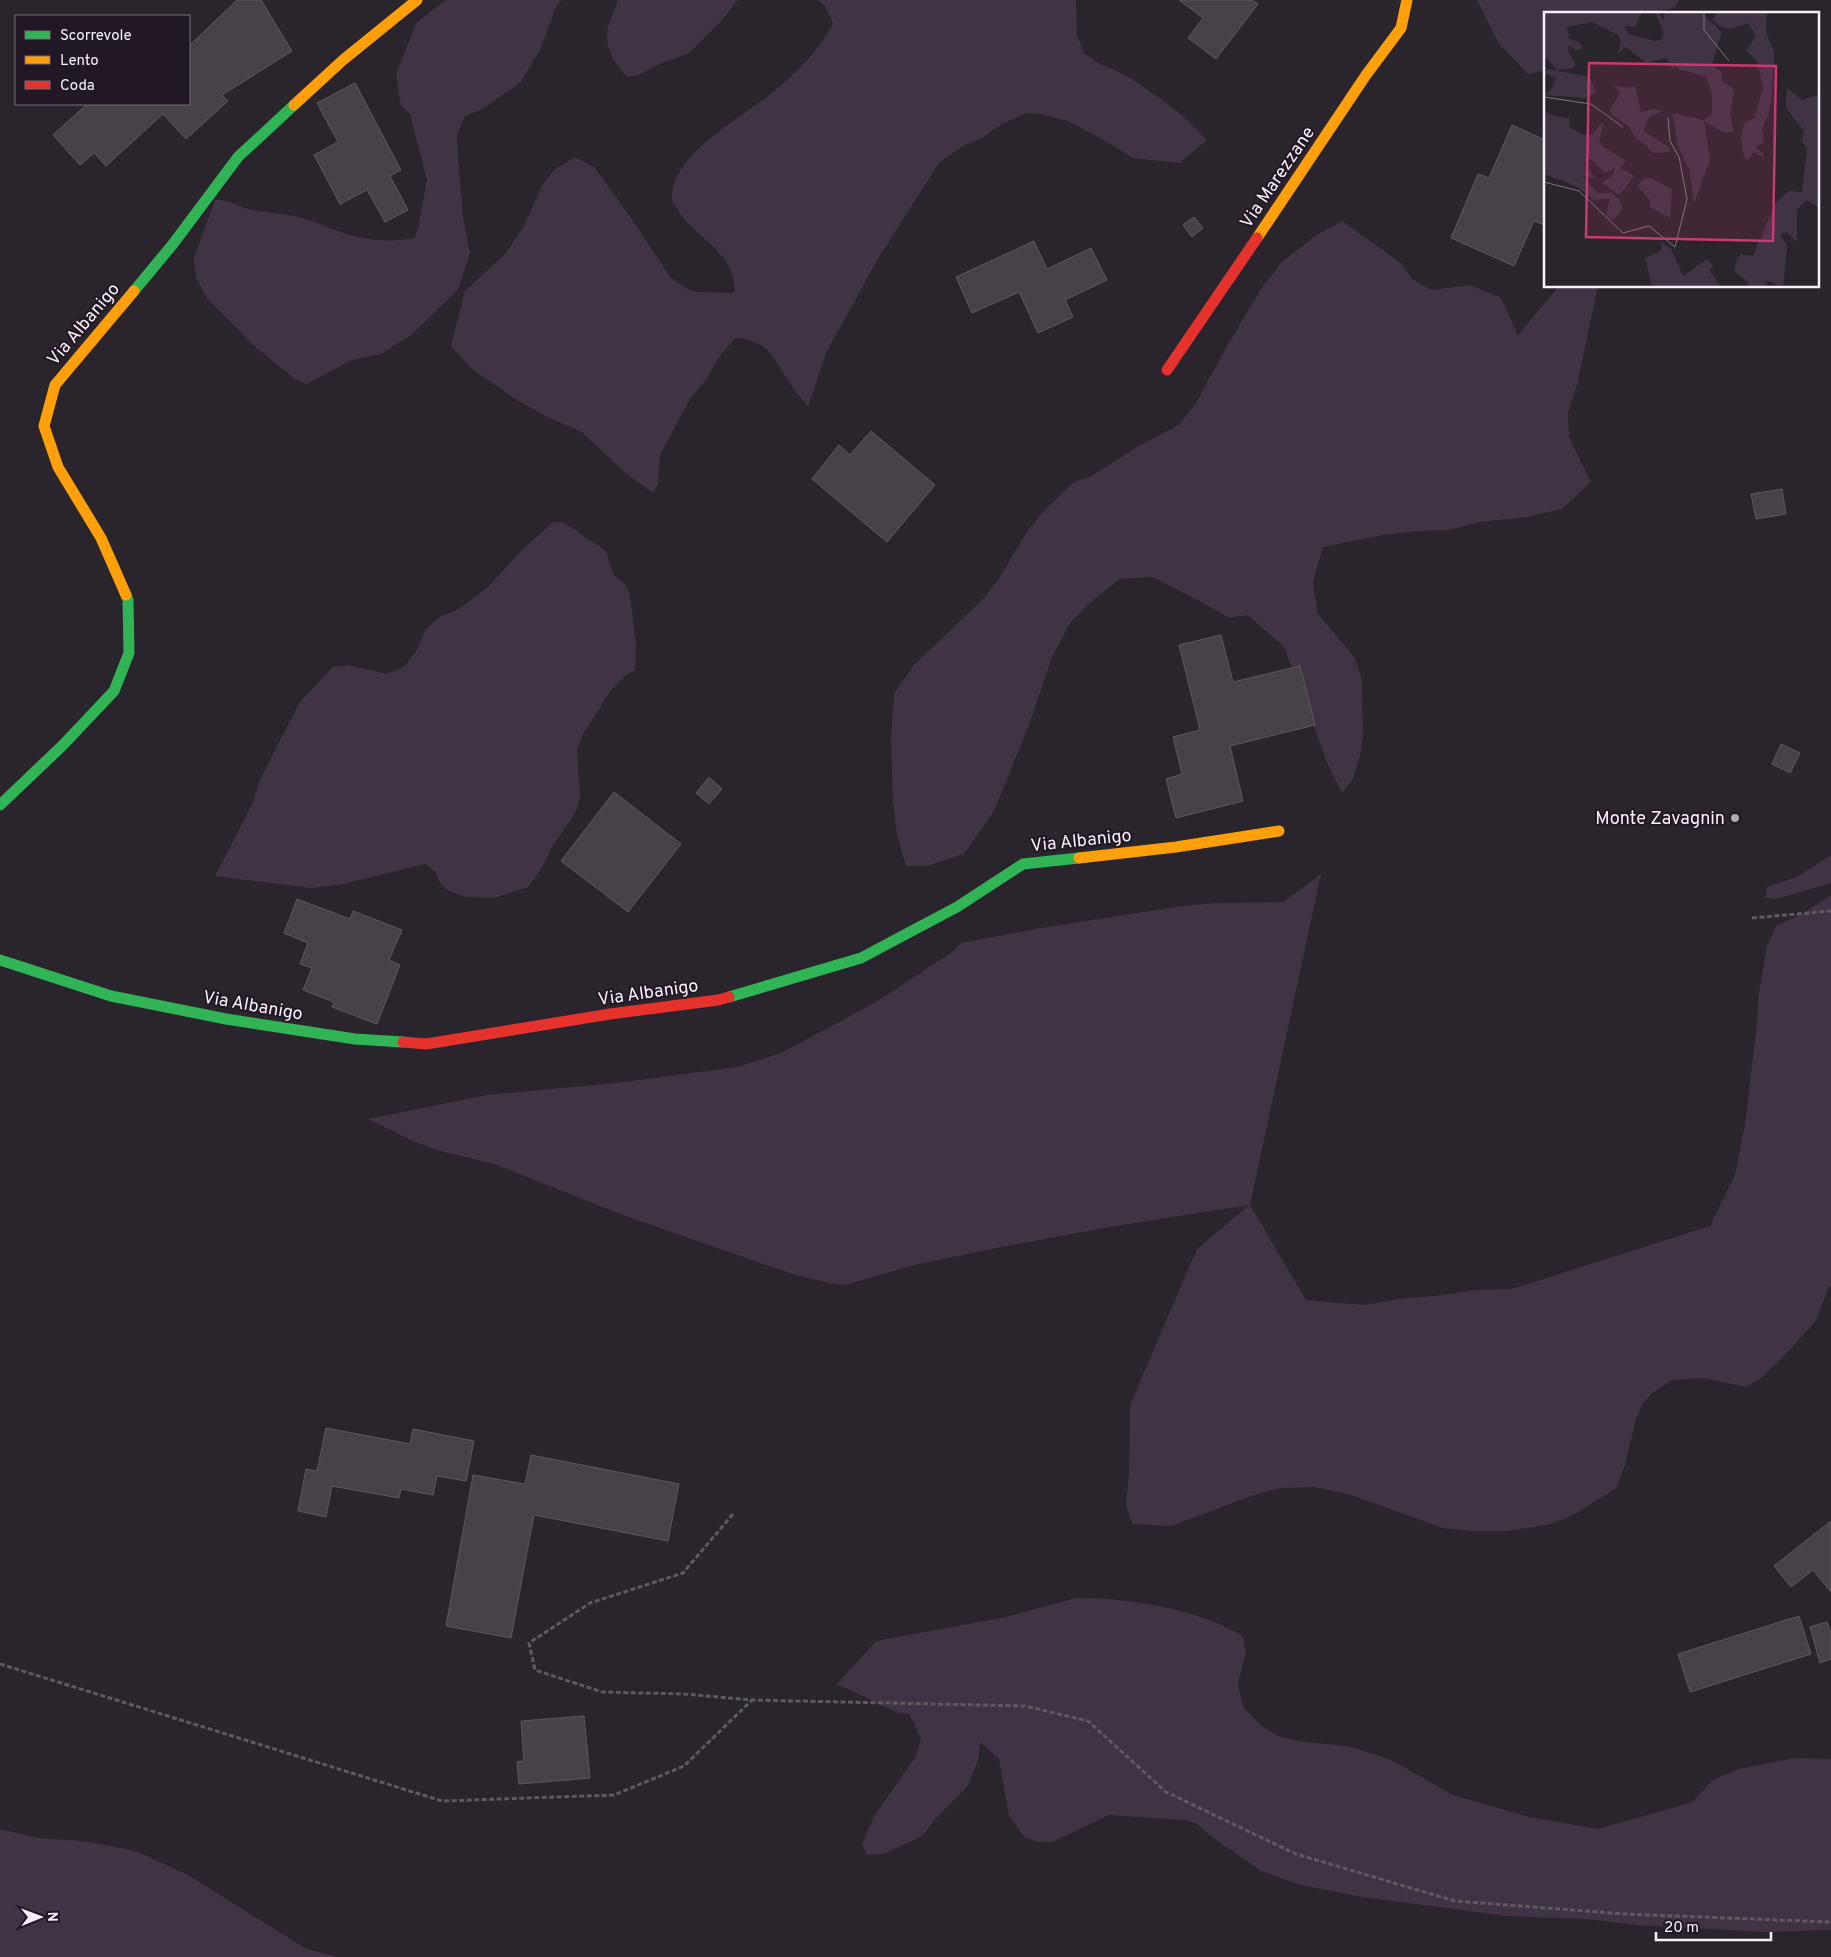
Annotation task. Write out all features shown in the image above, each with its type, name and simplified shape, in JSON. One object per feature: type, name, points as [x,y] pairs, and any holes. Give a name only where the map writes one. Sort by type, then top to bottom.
[{"type":"street","name":"Via Albanigo","points":[[0,805],[63,745],[114,691],[129,653],[128,600],[101,538],[58,467],[44,426],[54,385],[173,244],[238,157],[343,60],[418,0]]},
{"type":"street","name":"Via Marezzane","points":[[1166,370],[1259,236],[1366,75],[1401,28],[1407,0]]},
{"type":"street","name":"Via Albanigo","points":[[0,960],[111,996],[226,1019],[355,1040],[426,1044],[610,1014],[718,1000],[861,958],[957,906],[1023,864],[1176,847],[1279,831]]},
{"type":"path","points":[[1752,918],[1831,911]]},
{"type":"path","points":[[733,1514],[683,1573],[590,1604],[529,1643],[535,1670],[602,1692],[684,1694],[752,1700],[1025,1706],[1088,1721],[1166,1792],[1296,1854],[1454,1901],[1625,1914],[1831,1922]]},
{"type":"path","points":[[0,1664],[442,1801],[614,1795],[684,1766],[752,1700]]},
{"type":"shaded area","points":[[446,0],[562,0],[556,7],[540,50],[521,82],[484,108],[465,116],[457,135],[463,217],[470,253],[458,290],[411,335],[381,354],[352,360],[306,384],[296,380],[252,344],[206,297],[196,278],[194,258],[215,200],[230,202],[248,209],[298,217],[347,234],[366,238],[405,240],[414,238],[418,228],[427,180],[410,114],[401,106],[396,74],[417,22]]},
{"type":"shaded area","points":[[618,0],[738,0],[722,20],[689,53],[659,64],[639,75],[627,77],[613,58],[607,41],[608,26]]},
{"type":"shaded area","points":[[818,0],[1076,0],[1077,35],[1084,53],[1100,64],[1126,75],[1161,99],[1183,116],[1207,140],[1180,163],[1132,158],[1116,147],[1068,121],[1041,114],[1026,113],[1002,124],[982,138],[963,146],[939,163],[879,257],[826,353],[808,407],[790,384],[776,360],[766,349],[754,342],[736,338],[720,355],[706,380],[690,399],[660,455],[658,484],[653,493],[623,471],[582,432],[545,416],[517,400],[471,368],[451,346],[465,291],[506,253],[524,226],[542,185],[555,169],[576,157],[595,168],[671,278],[687,289],[698,292],[734,293],[733,279],[729,267],[722,256],[684,219],[673,202],[675,182],[684,166],[697,150],[779,87],[815,51],[833,24],[825,6]]},
{"type":"shaded area","points":[[1477,0],[1679,0],[1676,7],[1657,12],[1544,12],[1544,71],[1528,74],[1499,44]]},
{"type":"shaded area","points":[[1342,221],[1401,263],[1412,279],[1431,290],[1470,285],[1501,298],[1518,335],[1557,288],[1598,288],[1577,385],[1568,413],[1569,437],[1591,482],[1562,509],[1527,517],[1480,522],[1448,530],[1383,535],[1323,547],[1313,582],[1318,614],[1354,657],[1362,679],[1363,735],[1360,756],[1353,779],[1342,793],[1330,770],[1284,647],[1248,615],[1229,618],[1153,577],[1120,579],[1088,604],[1070,623],[1052,657],[1029,725],[994,811],[964,854],[927,866],[906,866],[897,835],[893,802],[891,739],[894,693],[914,665],[981,601],[996,583],[1027,532],[1042,513],[1074,482],[1092,476],[1137,447],[1179,425],[1196,403],[1261,289],[1282,262],[1315,236]]},
{"type":"shaded area","points":[[553,522],[563,522],[606,551],[613,574],[626,585],[630,595],[636,643],[635,670],[626,675],[611,690],[582,736],[577,750],[580,797],[577,808],[553,845],[541,869],[528,887],[494,898],[466,897],[449,891],[440,883],[435,871],[425,864],[339,885],[311,888],[215,876],[253,802],[259,782],[300,702],[333,667],[348,665],[387,674],[405,666],[416,651],[426,629],[441,616],[457,610],[488,587],[522,550]]},
{"type":"shaded area","points":[[1831,855],[1831,883],[1776,899],[1765,898],[1767,887],[1797,877]]},
{"type":"shaded area","points":[[1321,874],[1250,1205],[1306,1300],[1364,1305],[1475,1290],[1512,1289],[1710,1226],[1735,1175],[1745,1124],[1757,1024],[1758,998],[1767,946],[1776,926],[1802,914],[1831,895],[1831,1286],[1815,1322],[1781,1359],[1760,1379],[1747,1387],[1702,1378],[1672,1380],[1651,1394],[1642,1405],[1636,1419],[1625,1465],[1616,1488],[1575,1514],[1551,1524],[1508,1531],[1471,1531],[1443,1528],[1348,1494],[1314,1487],[1281,1488],[1257,1494],[1171,1526],[1132,1524],[1126,1505],[1129,1475],[1130,1405],[1197,1249],[1249,1205],[1110,1227],[1001,1247],[914,1265],[846,1285],[833,1284],[792,1274],[623,1215],[494,1164],[437,1150],[415,1142],[368,1119],[487,1095],[616,1083],[737,1067],[775,1055],[795,1046],[879,1000],[952,952],[961,943],[1041,928],[1182,906],[1217,903],[1283,902]]},
{"type":"shaded area","points":[[1076,1598],[1116,1600],[1163,1607],[1208,1619],[1227,1628],[1243,1637],[1246,1653],[1238,1682],[1240,1695],[1244,1708],[1263,1727],[1278,1736],[1299,1741],[1351,1747],[1380,1756],[1393,1761],[1453,1795],[1529,1817],[1598,1829],[1693,1802],[1712,1780],[1739,1769],[1795,1758],[1831,1759],[1831,1930],[1764,1932],[1636,1925],[1587,1919],[1507,1916],[1362,1897],[1301,1885],[1261,1871],[1209,1835],[1196,1823],[1184,1820],[1109,1815],[1052,1842],[1037,1842],[1024,1837],[1009,1816],[999,1759],[980,1742],[978,1761],[967,1787],[938,1816],[922,1836],[884,1854],[867,1855],[862,1843],[875,1815],[916,1756],[921,1738],[909,1714],[898,1713],[837,1684],[876,1641],[1006,1617]]},
{"type":"shaded area","points":[[0,1829],[38,1838],[82,1841],[140,1853],[188,1875],[305,1948],[336,1957],[0,1957]]},
{"type":"building","points":[[237,0],[261,0],[292,51],[222,95],[228,101],[186,139],[163,114],[106,166],[94,153],[80,165],[53,135],[86,105],[190,105],[190,45]]},
{"type":"building","points":[[1179,0],[1252,0],[1258,4],[1216,59],[1188,38],[1203,18]]},
{"type":"building","points":[[355,83],[401,170],[390,176],[408,210],[385,222],[367,190],[340,204],[314,155],[338,142],[317,103]]},
{"type":"building","points":[[1512,125],[1544,140],[1544,225],[1534,221],[1514,266],[1451,238],[1478,174],[1489,178]]},
{"type":"building","points":[[1194,217],[1203,228],[1192,237],[1183,225]]},
{"type":"building","points":[[1034,241],[1047,269],[1091,248],[1107,280],[1065,300],[1073,317],[1038,333],[1019,292],[972,313],[956,277]]},
{"type":"building","points":[[871,431],[935,485],[887,542],[812,479],[839,445],[850,455]]},
{"type":"building","points":[[1782,489],[1786,514],[1756,519],[1751,494]]},
{"type":"building","points":[[1221,635],[1233,682],[1300,666],[1315,725],[1230,746],[1243,801],[1176,818],[1166,779],[1182,774],[1173,737],[1200,730],[1179,645]]},
{"type":"building","points":[[1781,744],[1800,753],[1790,773],[1772,764]]},
{"type":"building","points":[[709,777],[722,789],[709,804],[696,793]]},
{"type":"building","points":[[614,792],[681,844],[628,912],[561,861]]},
{"type":"building","points":[[297,899],[350,919],[353,911],[402,930],[389,960],[400,965],[377,1024],[332,1007],[334,1002],[303,990],[312,968],[300,964],[308,943],[284,933]]},
{"type":"building","points":[[326,1428],[410,1444],[413,1429],[474,1441],[466,1481],[437,1476],[433,1495],[401,1489],[399,1498],[332,1486],[326,1517],[298,1511],[306,1469],[317,1471]]},
{"type":"building","points":[[531,1455],[679,1484],[668,1541],[534,1515],[511,1638],[446,1626],[473,1475],[525,1484]]},
{"type":"building","points":[[1831,1521],[1831,1592],[1813,1570],[1791,1587],[1774,1566]]},
{"type":"building","points":[[1799,1616],[1811,1654],[1690,1692],[1678,1654]]},
{"type":"building","points":[[1827,1622],[1831,1634],[1831,1659],[1820,1663],[1810,1627]]},
{"type":"building","points":[[584,1716],[590,1778],[519,1784],[517,1762],[524,1761],[521,1721]]},
{"type":"traffic: fast","points":[[134,291],[173,244],[238,157],[294,105]]},
{"type":"traffic: fast","points":[[0,805],[63,745],[114,691],[129,653],[128,600],[126,595]]},
{"type":"traffic: fast","points":[[729,997],[861,958],[957,907],[1023,864],[1079,858]]},
{"type":"traffic: fast","points":[[0,960],[111,996],[226,1019],[355,1039],[403,1042]]},
{"type":"traffic: slow","points":[[294,105],[343,60],[417,0]]},
{"type":"traffic: slow","points":[[1257,238],[1366,75],[1401,28],[1407,0]]},
{"type":"traffic: slow","points":[[126,595],[101,538],[58,467],[44,426],[55,385],[134,291]]},
{"type":"traffic: slow","points":[[1079,858],[1176,847],[1279,831]]},
{"type":"traffic: jam","points":[[1167,370],[1257,238]]},
{"type":"traffic: jam","points":[[403,1042],[426,1044],[729,997]]},
{"type":"place","name":"Monte Zavagnin","points":[[1735,818]]}]
